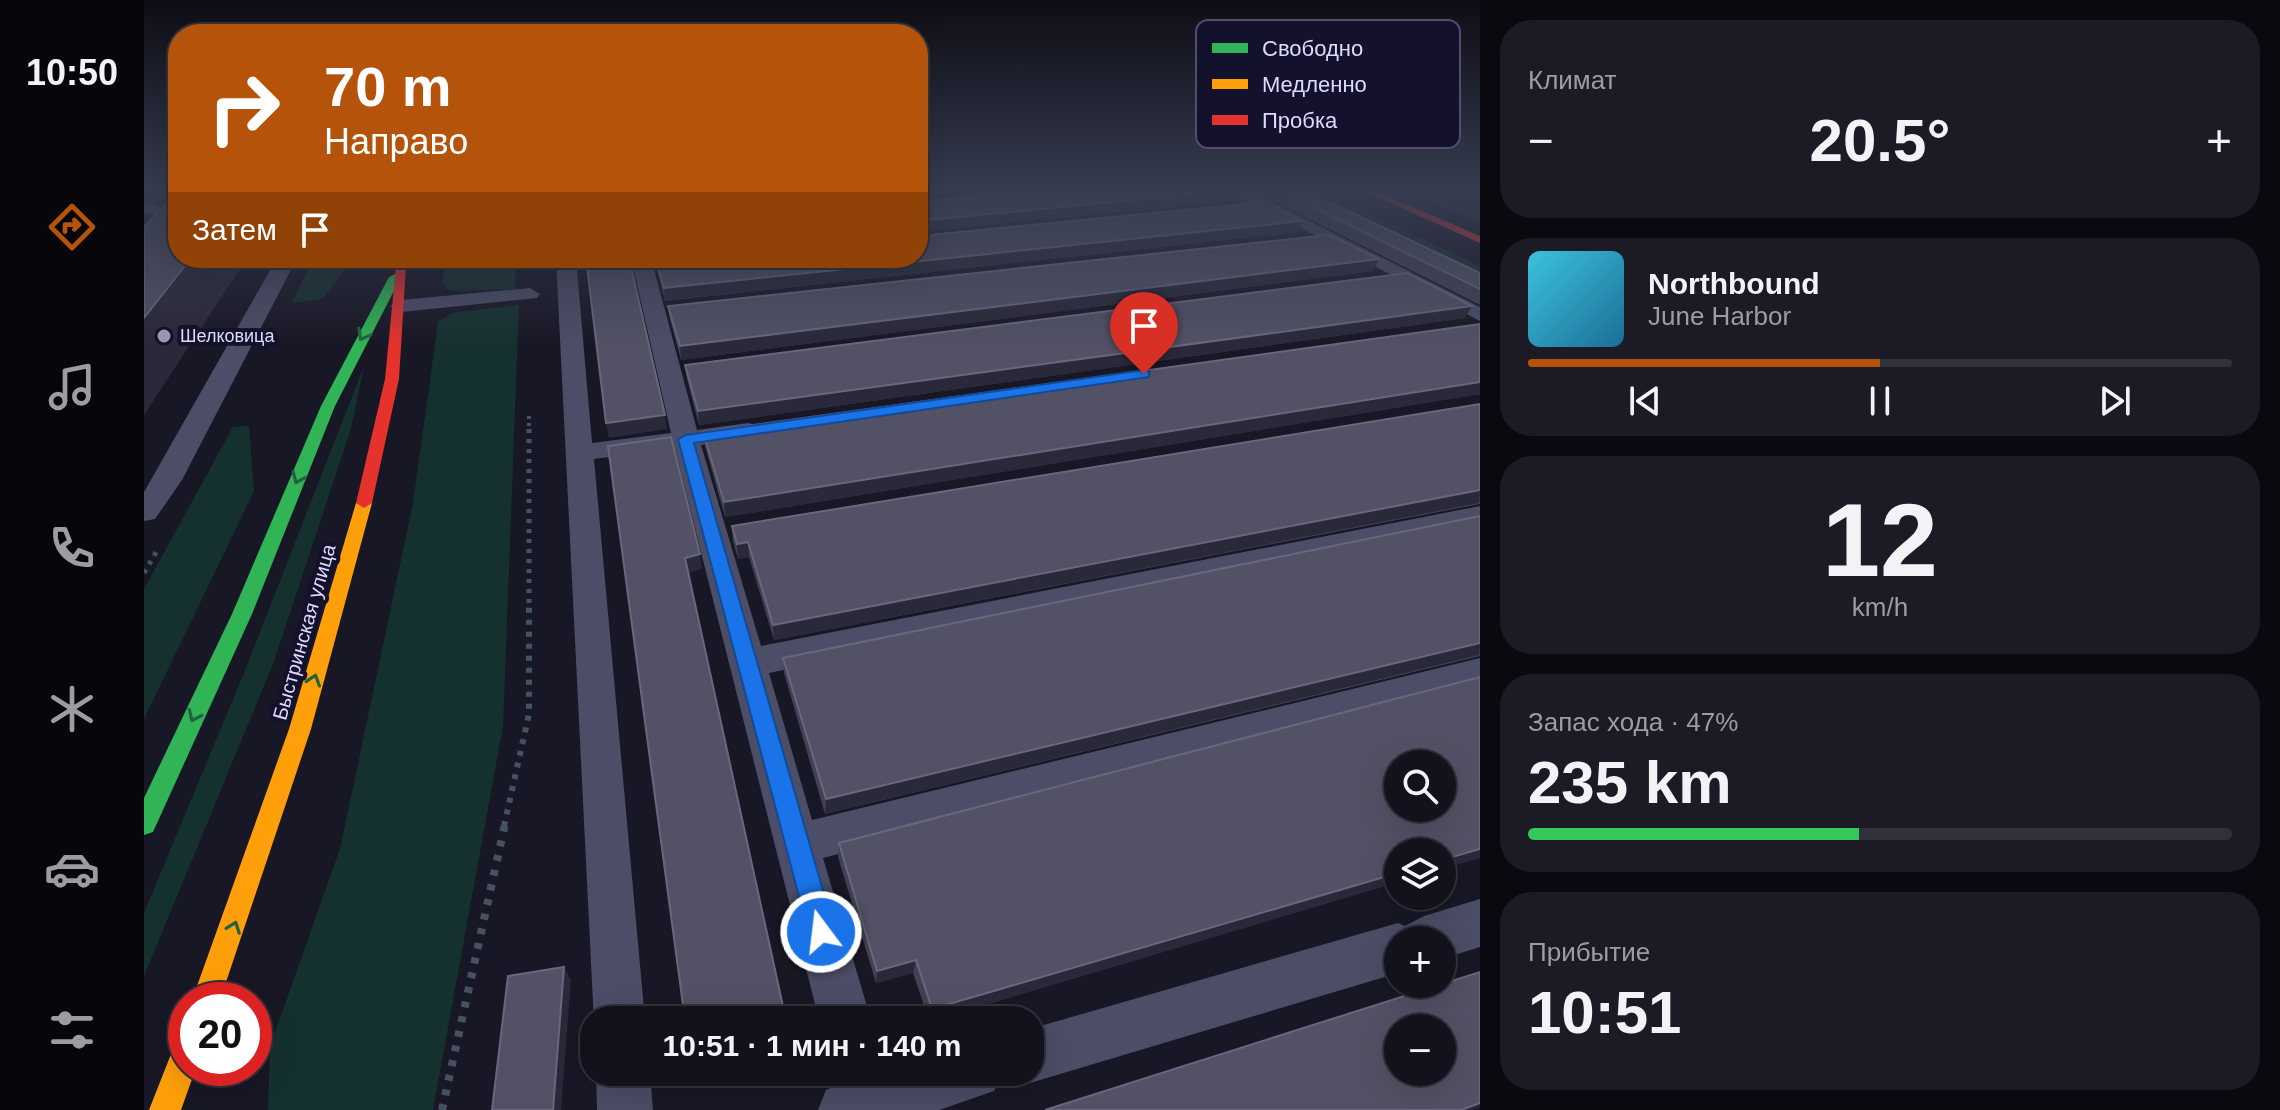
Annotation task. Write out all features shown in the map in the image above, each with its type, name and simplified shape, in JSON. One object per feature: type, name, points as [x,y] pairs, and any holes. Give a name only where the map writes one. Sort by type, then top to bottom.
[{"type":"main road","name":"Быстринская улица","points":[[144,824],[242,614],[328,406],[399,268]]},
{"type":"main road","name":"Быстринская улица","points":[[213,982],[249,887],[330,631],[380,445],[401,306],[402,268]]},
{"type":"main road","points":[[165,1110],[174,1086]]},
{"type":"lane","points":[[1339,243],[1480,315]]},
{"type":"lane","points":[[144,512],[168,480],[282,268]]},
{"type":"lane","points":[[567,268],[618,1006]]},
{"type":"lane","points":[[649,268],[677,370],[686,439],[727,529],[747,663],[841,1006]]},
{"type":"lane","points":[[1373,280],[1404,276]]},
{"type":"lane","points":[[401,306],[530,294]]},
{"type":"lane","points":[[1449,331],[1480,326]]},
{"type":"lane","points":[[580,453],[779,426]]},
{"type":"lane","points":[[747,663],[1480,516]]},
{"type":"lane","points":[[797,844],[1480,672]]},
{"type":"lane","points":[[1456,930],[1480,923]]},
{"type":"lane","points":[[1044,1052],[1384,952]]},
{"type":"lane","points":[[624,1086],[625,1110]]},
{"type":"lane","points":[[857,1095],[903,1086]]},
{"type":"path","points":[[442,1110],[529,714],[529,403]]},
{"type":"green space","points":[[1388,243],[1431,243],[1480,266],[1480,287]]},
{"type":"green space","points":[[308,268],[347,268],[322,299],[292,303]]},
{"type":"green space","points":[[445,268],[516,268],[515,289],[450,291],[441,283]]},
{"type":"green space","points":[[519,305],[503,726],[433,1110],[268,1110],[269,1086],[272,1086],[272,1040],[340,849],[413,503],[438,322],[452,313]]},
{"type":"green space","points":[[364,366],[351,429],[273,664],[144,976],[144,913],[244,673]]},
{"type":"green space","points":[[249,426],[254,491],[144,719],[144,589],[233,427]]},
{"type":"building","points":[[144,243],[168,243],[168,268],[183,268],[144,318]]},
{"type":"building","points":[[928,243],[1094,243],[928,260]]},
{"type":"building","points":[[1256,243],[1345,243],[1379,259],[680,346],[668,306]]},
{"type":"building","points":[[1385,243],[1416,243],[1480,273],[1480,289]]},
{"type":"building","points":[[587,268],[631,268],[665,415],[606,423]]},
{"type":"building","points":[[658,268],[854,268],[664,288]]},
{"type":"building","points":[[1407,273],[1472,306],[698,411],[685,365]]},
{"type":"building","points":[[1480,324],[1480,382],[724,502],[703,432]]},
{"type":"building","points":[[1480,404],[1480,490],[773,625],[748,542],[737,544],[732,526]]},
{"type":"building","points":[[671,437],[700,554],[685,558],[783,1006],[683,1006],[608,446]]},
{"type":"building","points":[[1480,516],[1480,643],[826,799],[783,658]]},
{"type":"building","points":[[1480,677],[1480,849],[1456,856],[1456,838],[1384,838],[1384,877],[942,1006],[931,1006],[916,960],[877,971],[839,843]]},
{"type":"building","points":[[564,967],[553,1110],[492,1110],[508,976]]},
{"type":"building","points":[[1480,972],[1480,1103],[1461,1110],[1045,1110],[1398,998],[1456,998],[1456,980]]},
{"type":"traffic: fast","points":[[144,824],[242,614],[328,406],[395,277]]},
{"type":"traffic: slow","points":[[212,982],[300,729],[364,503]]},
{"type":"traffic: slow","points":[[165,1110],[174,1086]]},
{"type":"traffic: jam","points":[[364,503],[392,379],[401,268]]},
{"type":"place","name":"Шелковица","points":[[164,336]]},
{"type":"route","points":[[821,932],[686,439],[1144,374]]}]
